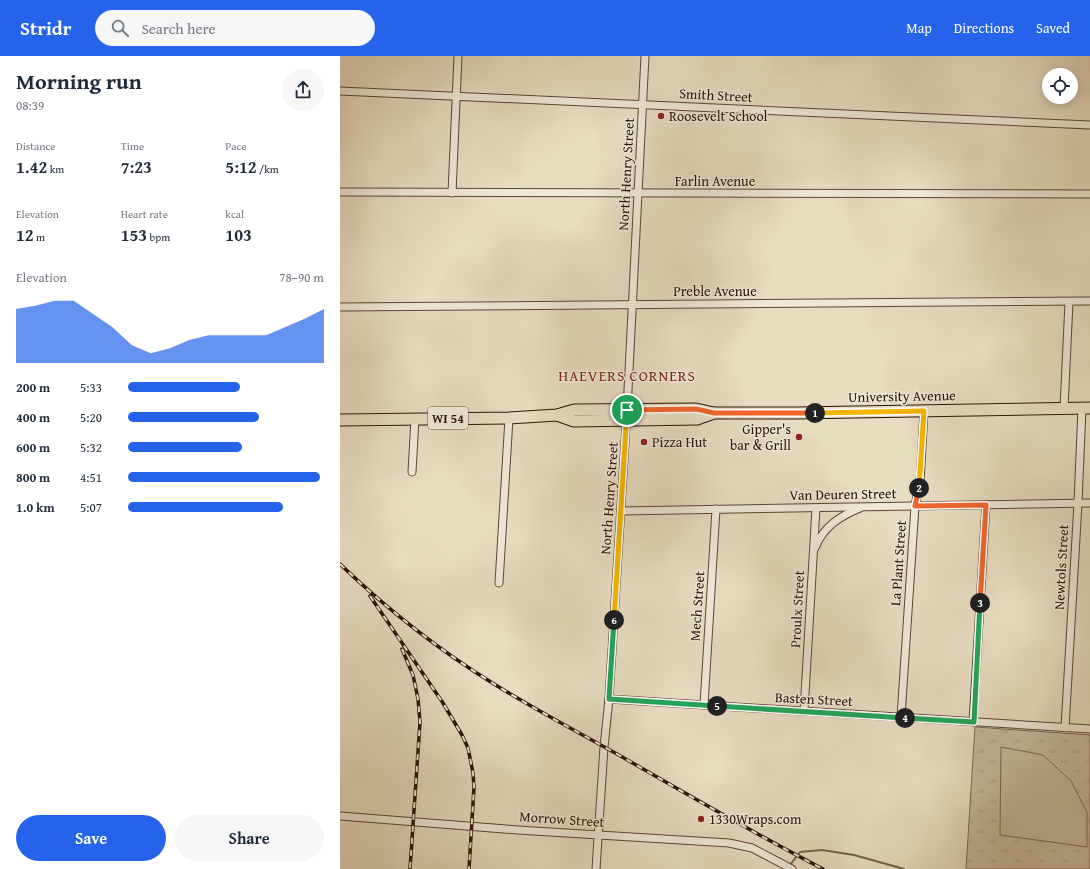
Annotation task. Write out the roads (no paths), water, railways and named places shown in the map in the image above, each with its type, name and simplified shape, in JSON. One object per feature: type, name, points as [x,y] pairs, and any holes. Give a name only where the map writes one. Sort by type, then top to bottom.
[{"type":"main road","name":"University Avenue","points":[[340,420],[509,418],[557,415],[574,421],[627,415],[697,419],[714,413],[1086,408]]},
{"type":"street","points":[[452,193],[458,56]]},
{"type":"street","name":"North Henry Street","points":[[596,869],[604,747],[609,699],[627,415],[645,56]]},
{"type":"street","name":"Smith Street","points":[[340,91],[1090,125]]},
{"type":"street","name":"Farlin Avenue","points":[[340,192],[638,194],[1090,194]]},
{"type":"street","name":"Preble Avenue","points":[[340,307],[1090,301]]},
{"type":"street","points":[[1064,408],[1069,302]]},
{"type":"street","name":"Newtols Street","points":[[1065,728],[1078,503],[1086,408]]},
{"type":"street","name":"La Plant Street","points":[[901,717],[915,506],[920,482],[924,411]]},
{"type":"street","points":[[498,584],[509,418]]},
{"type":"street","points":[[412,472],[415,419]]},
{"type":"street","name":"Van Deuren Street","points":[[621,511],[1090,503]]},
{"type":"street","points":[[974,722],[986,505]]},
{"type":"street","points":[[813,556],[818,541],[830,526],[848,513],[866,507]]},
{"type":"street","name":"Proulx Street","points":[[804,711],[816,508]]},
{"type":"street","name":"Mech Street","points":[[704,705],[716,510]]},
{"type":"street","name":"Basten Street","points":[[609,699],[1090,729]]},
{"type":"street","name":"Morrow Street","points":[[340,816],[729,843],[752,848],[792,869]]},
{"type":"waterway","points":[[790,865],[800,852],[822,850],[854,855],[904,869]]},
{"type":"railway","points":[[340,564],[376,597],[433,643],[494,684],[719,813],[823,869]]},
{"type":"railway","points":[[370,596],[443,703],[468,748],[474,787],[469,869]]},
{"type":"railway","points":[[402,649],[413,675],[418,699],[420,722],[410,869]]},
{"type":"place","name":"Roosevelt School","points":[[661,116]]},
{"type":"place","name":"Gipper's bar & Grill","points":[[799,437]]},
{"type":"place","name":"Pizza Hut","points":[[644,442]]},
{"type":"place","name":"1330Wraps.com","points":[[701,819]]},
{"type":"district","name":"HAEVERS CORNERS","points":[[627,375]]}]
